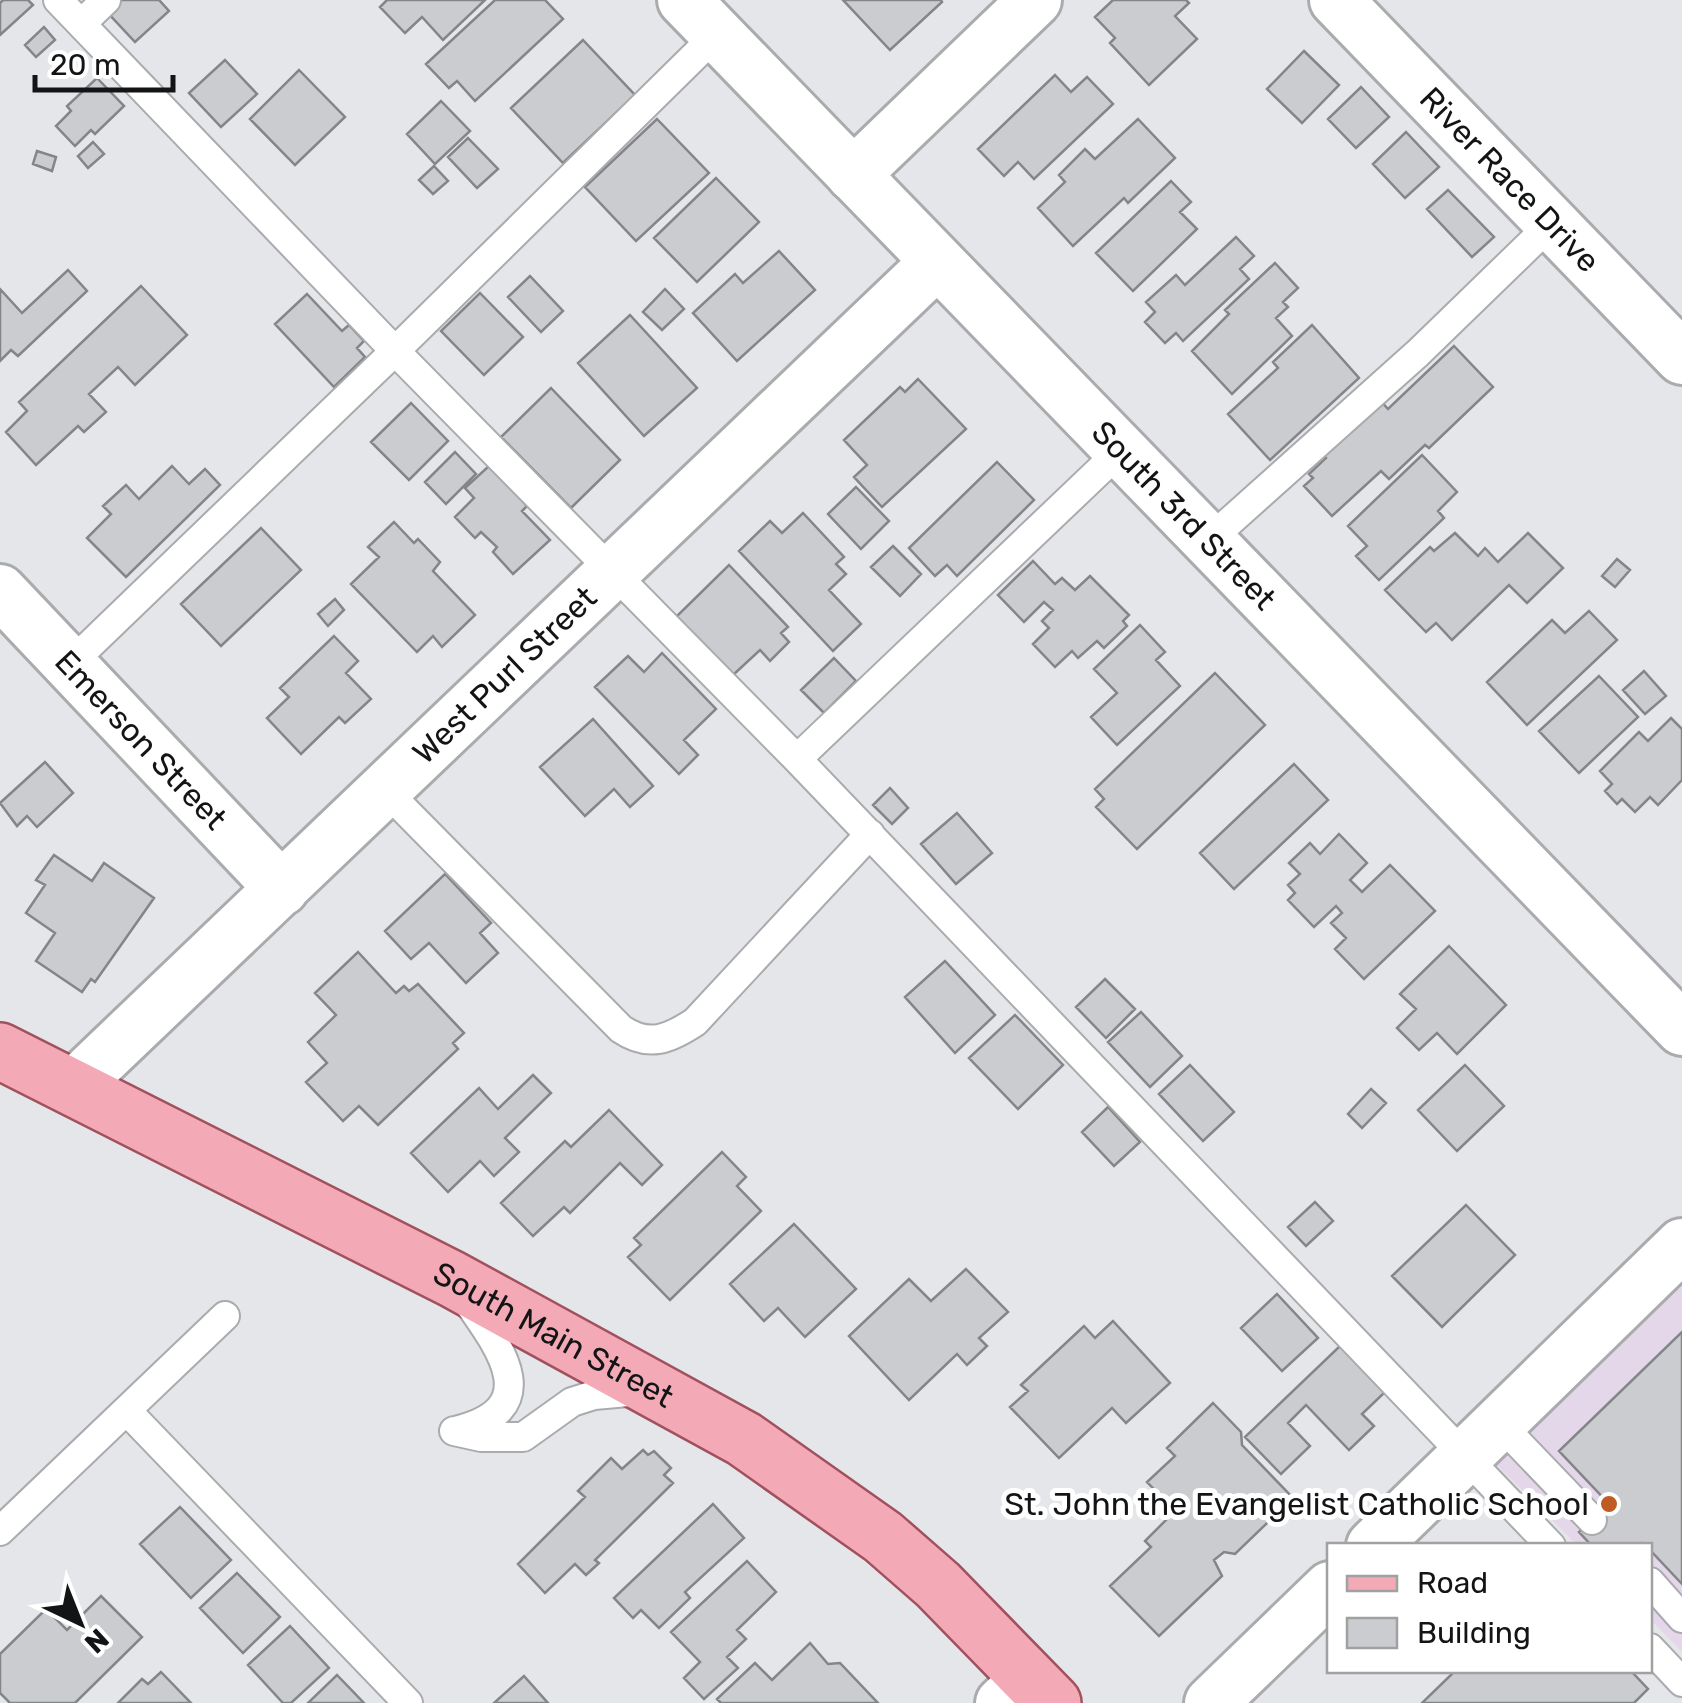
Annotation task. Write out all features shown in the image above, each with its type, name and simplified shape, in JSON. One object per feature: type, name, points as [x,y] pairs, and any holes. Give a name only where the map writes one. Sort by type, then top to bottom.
[{"type":"main road","name":"South Main Street","points":[[0,1051],[452,1279],[744,1440],[883,1537],[938,1585],[1028,1695]]},
{"type":"street","points":[[853,175],[1035,0]]},
{"type":"street","name":"River Race Drive","points":[[1336,0],[1682,358]]},
{"type":"street","name":"South 3rd Street","points":[[701,17],[1682,1030]]},
{"type":"street","name":"West Purl Street","points":[[72,1088],[937,262]]},
{"type":"street","name":"Emerson Street","points":[[0,592],[282,889]]},
{"type":"street","points":[[1376,1543],[1682,1246]]},
{"type":"street","points":[[1211,1703],[1327,1591]]},
{"type":"lane","points":[[58,0],[395,351],[870,834],[1482,1439],[1592,1520]]},
{"type":"lane","points":[[81,24],[106,0]]},
{"type":"lane","points":[[70,664],[395,351],[701,17]]},
{"type":"lane","points":[[1208,541],[1418,353],[1552,223]]},
{"type":"lane","points":[[797,759],[1120,450]]},
{"type":"lane","points":[[386,791],[621,1029],[652,1042],[674,1036],[695,1022],[870,834]]},
{"type":"lane","points":[[452,1279],[499,1352],[510,1382],[506,1402],[498,1415],[454,1431],[481,1437],[524,1438],[572,1402],[594,1394],[656,1390]]},
{"type":"lane","points":[[0,1531],[224,1316]]},
{"type":"lane","points":[[127,1411],[408,1703]]},
{"type":"lane","points":[[1482,1439],[1548,1543]]},
{"type":"lane","points":[[1652,1584],[1682,1618]]},
{"type":"lane","points":[[1652,1650],[1682,1682]]},
{"type":"shaded area","name":"St. John the Evangelist Catholic School","points":[[1682,1283],[1682,1652],[1652,1621],[1652,1543],[1575,1543],[1494,1462]]},
{"type":"building","points":[[28,0],[33,5],[0,35],[0,3]]},
{"type":"building","points":[[120,0],[159,0],[169,11],[135,42],[107,12]]},
{"type":"building","points":[[387,0],[485,0],[443,40],[422,17],[405,33],[380,7]]},
{"type":"building","points":[[495,0],[545,0],[563,19],[475,101],[457,81],[449,88],[426,64]]},
{"type":"building","points":[[843,0],[941,0],[942,2],[890,50]]},
{"type":"building","points":[[1113,0],[1186,0],[1189,3],[1175,16],[1197,39],[1149,85],[1110,43],[1115,38],[1095,17]]},
{"type":"building","points":[[44,27],[55,40],[36,57],[25,45]]},
{"type":"building","points":[[583,40],[635,95],[563,163],[511,108]]},
{"type":"building","points":[[1304,51],[1339,85],[1302,123],[1267,89]]},
{"type":"building","points":[[225,60],[257,94],[221,127],[189,93]]},
{"type":"building","points":[[299,70],[345,117],[295,165],[250,119]]},
{"type":"building","points":[[1055,75],[1071,92],[1087,77],[1113,104],[1034,179],[1018,162],[1004,176],[978,149]]},
{"type":"building","points":[[97,78],[124,106],[95,134],[91,130],[75,146],[56,126],[71,111],[67,106]]},
{"type":"building","points":[[1361,87],[1389,117],[1356,148],[1328,119]]},
{"type":"building","points":[[441,101],[470,131],[435,164],[407,134]]},
{"type":"building","points":[[657,119],[709,173],[636,241],[585,187]]},
{"type":"building","points":[[1138,119],[1175,158],[1128,203],[1124,198],[1073,246],[1038,208],[1065,182],[1059,175],[1085,149],[1095,159]]},
{"type":"building","points":[[1406,132],[1439,167],[1405,198],[1373,164]]},
{"type":"building","points":[[468,138],[498,169],[477,188],[448,157]]},
{"type":"building","points":[[93,142],[104,154],[88,168],[78,156]]},
{"type":"building","points":[[37,151],[56,157],[52,171],[33,164]]},
{"type":"building","points":[[434,166],[448,181],[433,194],[419,180]]},
{"type":"building","points":[[716,178],[759,222],[697,282],[654,238]]},
{"type":"building","points":[[1171,181],[1191,202],[1180,212],[1197,229],[1133,291],[1096,253]]},
{"type":"building","points":[[1448,190],[1494,237],[1472,257],[1427,209]]},
{"type":"building","points":[[1236,237],[1254,256],[1240,269],[1249,279],[1183,341],[1176,333],[1165,343],[1145,322],[1155,312],[1146,302],[1176,275],[1185,285]]},
{"type":"building","points":[[779,251],[815,290],[737,361],[693,313],[735,274],[743,283]]},
{"type":"building","points":[[1275,263],[1298,288],[1283,302],[1288,307],[1276,318],[1292,336],[1232,394],[1192,351],[1229,314],[1225,310]]},
{"type":"building","points":[[68,270],[87,291],[18,356],[11,350],[0,361],[0,289],[22,313]]},
{"type":"building","points":[[530,276],[563,311],[541,332],[508,297]]},
{"type":"building","points":[[141,286],[187,335],[135,385],[118,367],[89,394],[106,412],[84,432],[78,426],[36,465],[6,432],[27,411],[19,402]]},
{"type":"building","points":[[665,289],[684,309],[662,330],[643,312]]},
{"type":"building","points":[[480,293],[523,337],[484,375],[441,331]]},
{"type":"building","points":[[307,294],[342,331],[349,325],[364,341],[357,348],[365,357],[334,387],[275,324]]},
{"type":"building","points":[[630,315],[697,388],[644,436],[578,363]]},
{"type":"building","points":[[1312,325],[1359,378],[1270,460],[1228,414],[1278,368],[1273,362]]},
{"type":"building","points":[[1454,346],[1493,387],[1429,448],[1425,445],[1389,479],[1381,471],[1332,516],[1304,486],[1313,478],[1309,474],[1326,458],[1322,453],[1379,399],[1388,409]]},
{"type":"building","points":[[918,379],[966,429],[882,507],[854,477],[867,465],[844,440],[900,387],[905,392]]},
{"type":"building","points":[[551,388],[620,460],[571,508],[501,437]]},
{"type":"building","points":[[411,403],[448,441],[409,480],[371,442]]},
{"type":"building","points":[[455,452],[476,474],[446,504],[425,482]]},
{"type":"building","points":[[1422,455],[1457,492],[1438,511],[1444,518],[1379,580],[1356,556],[1367,546],[1348,526]]},
{"type":"building","points":[[997,462],[1034,500],[957,576],[947,565],[935,576],[909,548]]},
{"type":"building","points":[[490,465],[527,506],[522,511],[550,540],[513,574],[493,552],[497,547],[481,532],[475,538],[455,517],[474,498],[465,488]]},
{"type":"building","points":[[172,466],[189,484],[205,469],[220,485],[126,577],[87,538],[111,514],[103,506],[126,485],[139,499]]},
{"type":"building","points":[[856,487],[889,521],[861,549],[828,514]]},
{"type":"building","points":[[803,513],[844,557],[836,564],[846,574],[829,590],[861,624],[833,651],[739,551],[770,521],[782,533]]},
{"type":"building","points":[[394,522],[440,562],[433,571],[475,615],[442,647],[433,636],[417,652],[351,584],[379,557],[368,547]]},
{"type":"building","points":[[261,528],[301,570],[221,646],[181,604]]},
{"type":"building","points":[[1455,533],[1478,556],[1485,548],[1498,562],[1528,533],[1563,568],[1527,603],[1509,585],[1452,640],[1436,623],[1426,632],[1385,590],[1430,547],[1434,551]]},
{"type":"building","points":[[893,546],[921,574],[900,596],[871,567]]},
{"type":"building","points":[[1617,559],[1630,570],[1615,587],[1602,576]]},
{"type":"building","points":[[1033,561],[1055,584],[1062,578],[1075,590],[1090,576],[1129,615],[1123,621],[1127,626],[1104,648],[1097,641],[1078,658],[1072,651],[1055,667],[1033,644],[1049,628],[1042,621],[1053,610],[1044,602],[1024,622],[998,595]]},
{"type":"building","points":[[729,565],[788,627],[781,633],[789,642],[770,661],[760,650],[732,676],[676,617]]},
{"type":"building","points":[[335,599],[344,610],[328,626],[318,614]]},
{"type":"building","points":[[1589,611],[1617,640],[1527,725],[1487,682],[1552,620],[1565,633]]},
{"type":"building","points":[[1140,625],[1165,652],[1156,660],[1180,686],[1117,745],[1091,717],[1117,693],[1094,669]]},
{"type":"building","points":[[334,636],[358,661],[346,673],[371,699],[345,723],[339,717],[301,754],[267,718],[289,697],[280,688]]},
{"type":"building","points":[[662,653],[716,709],[684,740],[698,755],[679,774],[595,687],[628,656],[644,672]]},
{"type":"building","points":[[834,658],[856,681],[824,713],[801,690]]},
{"type":"building","points":[[1644,671],[1666,696],[1645,714],[1623,690]]},
{"type":"building","points":[[1215,673],[1265,725],[1137,849],[1096,807],[1104,799],[1095,789]]},
{"type":"building","points":[[1599,676],[1638,717],[1579,773],[1539,731]]},
{"type":"building","points":[[1671,718],[1682,729],[1682,780],[1658,805],[1650,797],[1635,812],[1622,799],[1617,804],[1605,791],[1612,784],[1600,771],[1639,732],[1648,741]]},
{"type":"building","points":[[593,719],[653,786],[630,807],[614,789],[585,816],[540,767]]},
{"type":"building","points":[[45,762],[73,793],[37,827],[27,816],[17,826],[0,803]]},
{"type":"building","points":[[1294,764],[1328,800],[1234,889],[1200,853]]},
{"type":"building","points":[[890,788],[908,808],[892,824],[873,805]]},
{"type":"building","points":[[957,813],[992,853],[956,884],[921,844]]},
{"type":"building","points":[[1339,834],[1367,863],[1350,880],[1362,892],[1390,865],[1435,911],[1364,979],[1335,949],[1346,938],[1331,923],[1342,913],[1336,906],[1314,927],[1288,900],[1295,893],[1288,885],[1300,874],[1289,863],[1310,843],[1320,854]]},
{"type":"building","points":[[54,855],[92,881],[104,863],[154,898],[95,982],[91,979],[82,992],[36,961],[55,933],[26,913],[45,885],[36,880]]},
{"type":"building","points":[[445,874],[491,923],[480,933],[498,953],[466,983],[429,943],[411,959],[385,931]]},
{"type":"building","points":[[1449,946],[1506,1005],[1457,1054],[1437,1033],[1419,1050],[1397,1028],[1416,1009],[1400,994]]},
{"type":"building","points":[[358,952],[396,993],[404,986],[409,991],[418,984],[464,1033],[453,1043],[458,1049],[378,1125],[359,1106],[343,1121],[306,1082],[327,1063],[308,1042],[336,1015],[315,993]]},
{"type":"building","points":[[945,961],[995,1015],[955,1053],[905,997]]},
{"type":"building","points":[[1105,979],[1135,1009],[1106,1038],[1076,1007]]},
{"type":"building","points":[[1141,1012],[1182,1056],[1150,1087],[1108,1042]]},
{"type":"building","points":[[1015,1015],[1063,1065],[1018,1109],[969,1058]]},
{"type":"building","points":[[1190,1065],[1234,1112],[1203,1141],[1159,1094]]},
{"type":"building","points":[[1465,1065],[1504,1106],[1457,1151],[1418,1110]]},
{"type":"building","points":[[533,1075],[551,1093],[505,1138],[519,1152],[494,1176],[480,1161],[448,1192],[411,1153],[479,1088],[498,1109]]},
{"type":"building","points":[[1371,1089],[1386,1103],[1362,1128],[1348,1114]]},
{"type":"building","points":[[1108,1107],[1140,1142],[1114,1166],[1082,1132]]},
{"type":"building","points":[[609,1110],[662,1165],[642,1185],[620,1163],[570,1213],[564,1207],[533,1236],[501,1203],[565,1141],[571,1147]]},
{"type":"building","points":[[722,1152],[746,1177],[737,1186],[761,1211],[670,1300],[628,1257],[641,1245],[634,1238]]},
{"type":"building","points":[[1315,1202],[1333,1221],[1306,1246],[1288,1227]]},
{"type":"building","points":[[1466,1205],[1515,1255],[1442,1327],[1392,1276]]},
{"type":"building","points":[[794,1224],[856,1289],[805,1337],[778,1308],[764,1321],[730,1284]]},
{"type":"building","points":[[966,1269],[1008,1312],[979,1338],[987,1346],[967,1365],[957,1354],[909,1400],[849,1336],[909,1279],[931,1301]]},
{"type":"building","points":[[1277,1294],[1318,1338],[1282,1371],[1241,1328]]},
{"type":"building","points":[[1113,1321],[1170,1383],[1126,1423],[1112,1408],[1059,1458],[1010,1407],[1028,1391],[1021,1385],[1084,1326],[1095,1338]]},
{"type":"building","points":[[1682,1332],[1682,1584],[1652,1552],[1652,1543],[1589,1543],[1579,1532],[1609,1504],[1559,1451]]},
{"type":"building","points":[[1340,1346],[1385,1392],[1362,1414],[1374,1426],[1349,1450],[1306,1405],[1288,1423],[1310,1446],[1281,1474],[1245,1437]]},
{"type":"building","points":[[1213,1403],[1241,1432],[1242,1445],[1293,1498],[1235,1554],[1224,1552],[1214,1560],[1222,1576],[1159,1636],[1110,1586],[1151,1547],[1145,1541],[1175,1511],[1147,1482],[1175,1456],[1167,1448]]},
{"type":"building","points":[[643,1450],[648,1455],[654,1451],[671,1468],[664,1475],[673,1483],[595,1560],[599,1563],[586,1575],[575,1564],[545,1593],[518,1564],[585,1497],[578,1491],[611,1458],[622,1469]]},
{"type":"building","points":[[713,1504],[744,1538],[685,1592],[690,1598],[659,1628],[641,1610],[633,1618],[614,1598]]},
{"type":"building","points":[[180,1507],[231,1560],[191,1598],[140,1544]]},
{"type":"building","points":[[747,1561],[776,1592],[737,1630],[746,1639],[727,1657],[738,1668],[704,1699],[684,1678],[700,1662],[671,1632]]},
{"type":"building","points":[[237,1573],[280,1617],[243,1653],[200,1608]]},
{"type":"building","points":[[101,1596],[142,1637],[75,1703],[10,1703],[0,1693],[0,1654],[46,1609],[67,1630]]},
{"type":"building","points":[[290,1626],[329,1668],[291,1703],[283,1703],[248,1665]]},
{"type":"building","points":[[810,1643],[828,1664],[840,1663],[878,1703],[721,1703],[717,1699],[755,1663],[772,1680]]},
{"type":"building","points":[[161,1672],[191,1703],[118,1703],[142,1679],[148,1684]]},
{"type":"building","points":[[1453,1673],[1633,1673],[1648,1689],[1634,1703],[1422,1703]]},
{"type":"building","points":[[337,1675],[364,1703],[308,1703]]},
{"type":"building","points":[[524,1676],[548,1703],[494,1703]]},
{"type":"place","name":"St. John the Evangelist Catholic School","points":[[1609,1504]]}]
